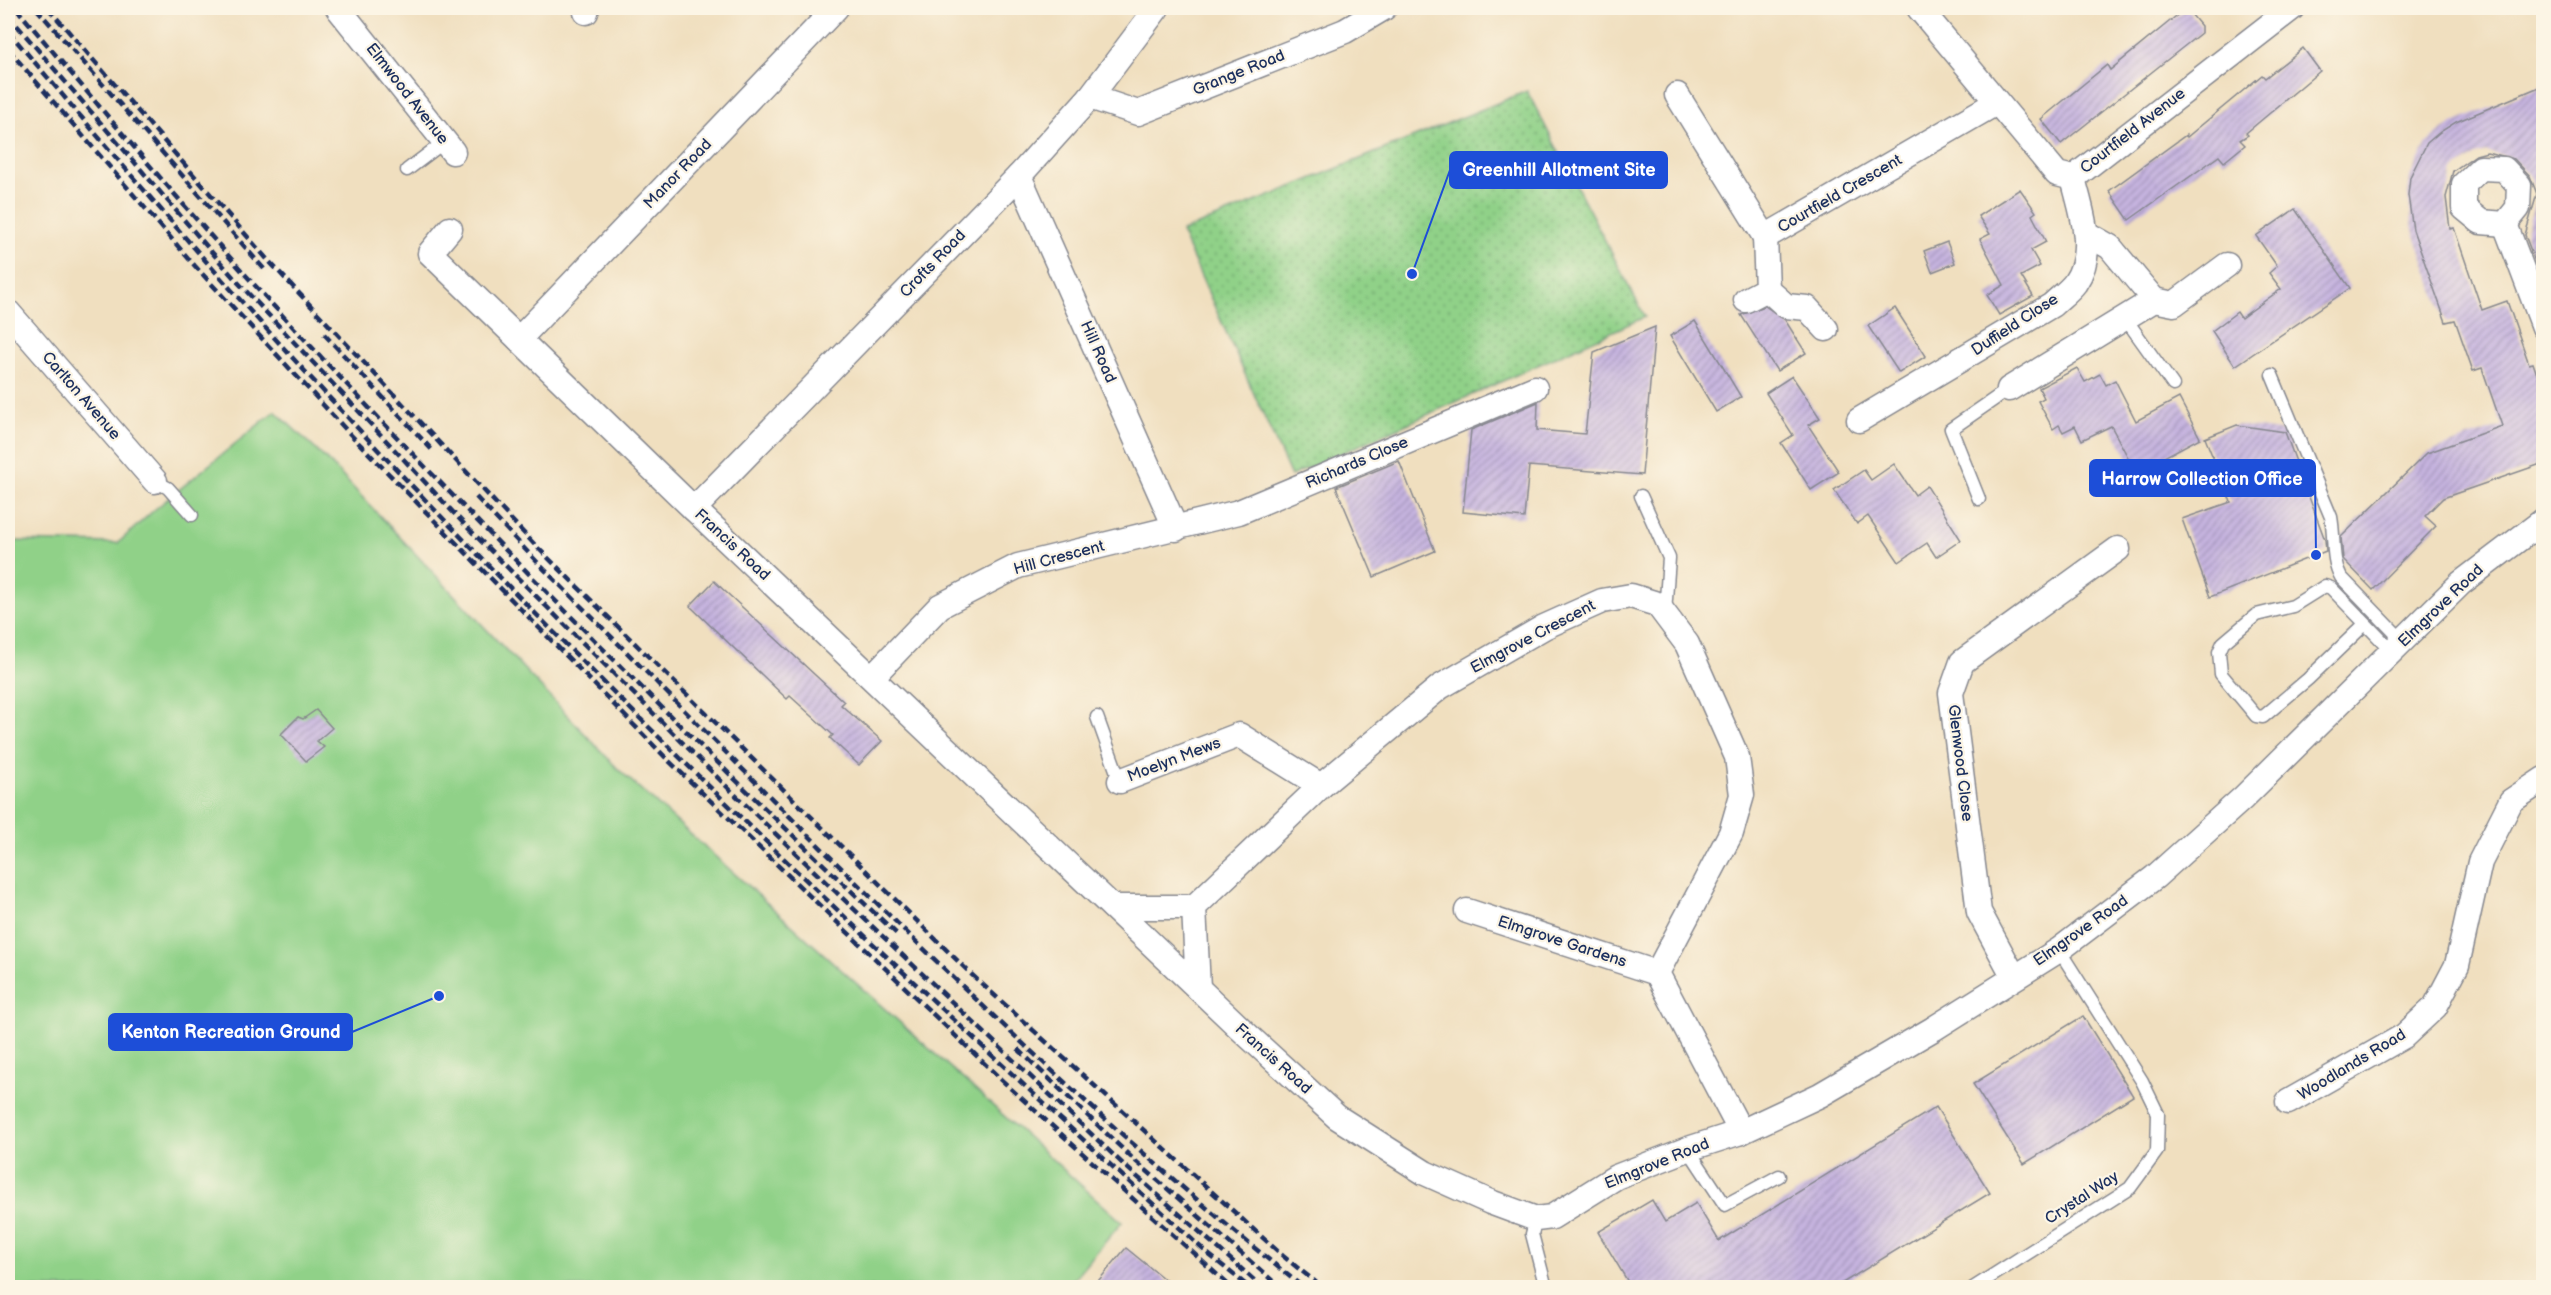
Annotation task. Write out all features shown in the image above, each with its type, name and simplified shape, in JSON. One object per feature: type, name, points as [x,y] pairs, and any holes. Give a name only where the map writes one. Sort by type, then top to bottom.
[{"type":"street","name":"Elmwood Avenue","points":[[338,8],[448,147]]},
{"type":"street","name":"Manor Road","points":[[519,339],[836,8]]},
{"type":"street","name":"Crofts Road","points":[[694,509],[1019,176],[1090,97],[1157,8]]},
{"type":"street","name":"Grange Road","points":[[1090,97],[1138,113],[1345,31],[1384,8]]},
{"type":"street","name":"Courtfield Avenue","points":[[1919,8],[2057,174],[2073,178],[2292,8]]},
{"type":"street","name":"Courtfield Crescent","points":[[1677,95],[1765,237],[1996,103]]},
{"type":"street","name":"Hill Road","points":[[1019,176],[1176,529]]},
{"type":"street","name":"Duffield Close","points":[[1859,420],[2052,305],[2076,282],[2086,256],[2087,234],[2073,178]]},
{"type":"street","points":[[2505,224],[2544,327]]},
{"type":"street","name":"Francis Road","points":[[450,229],[430,253],[694,509],[1198,988],[1337,1116],[1425,1173],[1490,1202],[1536,1219]]},
{"type":"street","points":[[2087,234],[2110,248],[2154,300],[2175,304],[2227,265]]},
{"type":"street","points":[[1765,237],[1767,289],[1786,306],[1808,308],[1826,329]]},
{"type":"street","points":[[1746,300],[1767,289]]},
{"type":"street","points":[[2009,389],[2154,300]]},
{"type":"street","name":"Carlton Avenue","points":[[8,312],[155,481]]},
{"type":"street","name":"Richards Close","points":[[1176,529],[1239,512],[1535,388]]},
{"type":"street","name":"Elmgrove Road","points":[[1536,1219],[1552,1216],[1616,1177],[1688,1149],[1741,1132],[1820,1095],[1933,1029],[2059,950],[2155,877],[2243,798],[2461,583],[2544,520]]},
{"type":"street","name":"Hill Crescent","points":[[872,677],[940,606],[1009,570],[1176,529]]},
{"type":"street","name":"Glenwood Close","points":[[2014,977],[1978,912],[1951,693],[1962,662],[2118,549]]},
{"type":"street","name":"Elmgrove Crescent","points":[[1194,907],[1321,786],[1440,687],[1544,627],[1602,601],[1630,596],[1657,604],[1687,644],[1737,757],[1742,795],[1731,833],[1657,973]]},
{"type":"street","name":"Moelyn Mews","points":[[1120,781],[1239,735],[1321,786]]},
{"type":"street","name":"Woodlands Road","points":[[2289,1102],[2404,1036],[2435,1007],[2457,966],[2480,862],[2511,801],[2544,779]]},
{"type":"street","points":[[1113,907],[1194,907],[1198,988]]},
{"type":"street","name":"Elmgrove Gardens","points":[[1467,911],[1657,973]]},
{"type":"street","points":[[1657,973],[1741,1132]]},
{"type":"lane","points":[[406,170],[448,147]]},
{"type":"lane","points":[[2125,318],[2173,385]]},
{"type":"lane","points":[[2272,375],[2331,517],[2335,540],[2335,566],[2341,577],[2398,647]]},
{"type":"lane","points":[[1979,499],[1951,429],[2009,389]]},
{"type":"lane","points":[[155,481],[168,488],[192,515]]},
{"type":"lane","points":[[1641,496],[1669,558],[1665,614]]},
{"type":"lane","points":[[2365,624],[2308,679],[2263,717],[2256,716],[2221,674],[2219,652],[2223,643],[2256,615],[2294,606],[2325,586],[2331,588],[2365,624],[2398,647]]},
{"type":"lane","points":[[1097,717],[1120,781]]},
{"type":"lane","name":"Crystal Way","points":[[1973,1287],[2130,1188],[2157,1151],[2158,1114],[2142,1081],[2059,950]]},
{"type":"lane","points":[[1688,1149],[1725,1205],[1779,1176]]},
{"type":"lane","points":[[1536,1219],[1532,1233],[1546,1287]]},
{"type":"green space","points":[[1527,91],[1645,317],[1291,476],[1181,232]]},
{"type":"green space","points":[[275,411],[331,464],[618,769],[1122,1222],[1067,1287],[8,1288],[8,541],[118,543],[154,510]]},
{"type":"building","points":[[2186,8],[2201,26],[2201,33],[2061,144],[2041,119],[2107,65],[2110,70]]},
{"type":"building","points":[[2303,48],[2320,71],[2246,133],[2248,135],[2240,140],[2245,145],[2224,162],[2219,156],[2129,220],[2109,191],[2186,135],[2187,137],[2262,75],[2265,78]]},
{"type":"building","points":[[2544,85],[2544,285],[2525,235],[2537,194],[2530,176],[2514,159],[2487,152],[2476,155],[2453,171],[2446,197],[2450,229],[2454,228],[2482,310],[2507,301],[2529,364],[2533,363],[2544,394],[2544,463],[2443,498],[2425,516],[2436,526],[2373,590],[2343,559],[2341,537],[2427,453],[2502,426],[2482,368],[2473,371],[2455,320],[2446,322],[2413,230],[2408,195],[2410,177],[2427,143],[2440,132],[2456,122]]},
{"type":"building","points":[[2020,189],[2036,212],[2032,215],[2046,242],[2031,250],[2040,266],[2021,276],[2033,296],[1999,315],[1987,295],[2004,285],[1980,239],[1990,234],[1978,216]]},
{"type":"building","points":[[2295,209],[2350,288],[2235,366],[2212,331],[2237,312],[2241,318],[2281,289],[2269,273],[2277,266],[2256,236]]},
{"type":"building","points":[[1947,242],[1955,263],[1932,272],[1924,251]]},
{"type":"building","points":[[1765,306],[1785,320],[1806,353],[1777,371],[1741,315]]},
{"type":"building","points":[[1895,308],[1926,356],[1899,373],[1868,326]]},
{"type":"building","points":[[1695,321],[1741,397],[1716,412],[1670,336]]},
{"type":"building","points":[[1655,327],[1642,475],[1529,466],[1524,518],[1463,512],[1471,430],[1538,402],[1537,430],[1585,434],[1594,352]]},
{"type":"building","points":[[2077,368],[2085,382],[2100,374],[2106,385],[2115,380],[2136,421],[2179,398],[2200,438],[2136,472],[2111,426],[2082,440],[2075,426],[2063,432],[2059,425],[2053,429],[2038,401],[2044,398],[2039,388]]},
{"type":"building","points":[[1792,376],[1820,418],[1808,425],[1839,472],[1811,490],[1781,443],[1793,435],[1766,393]]},
{"type":"building","points":[[2237,425],[2285,432],[2325,540],[2326,551],[2210,597],[2182,519],[2231,502],[2205,438]]},
{"type":"building","points":[[1399,461],[1435,551],[1374,577],[1336,487]]},
{"type":"building","points":[[1894,464],[1915,495],[1927,486],[1961,540],[1936,557],[1927,543],[1899,562],[1868,516],[1857,524],[1834,490],[1864,470],[1871,480]]},
{"type":"building","points":[[714,581],[844,702],[841,705],[882,741],[859,765],[830,738],[833,735],[790,696],[787,699],[690,606]]},
{"type":"building","points":[[316,710],[332,728],[317,741],[324,747],[306,761],[281,734],[298,717],[303,719]]},
{"type":"building","points":[[2083,1016],[2133,1096],[2024,1164],[1973,1084]]},
{"type":"building","points":[[1936,1107],[1990,1193],[1836,1287],[1631,1287],[1598,1232],[1652,1200],[1665,1222],[1696,1203],[1719,1241]]},
{"type":"building","points":[[1126,1248],[1174,1287],[1093,1287]]},
{"type":"railway","points":[[16,8],[232,260],[379,418],[524,569],[672,717],[898,935]]},
{"type":"railway","points":[[36,8],[265,270]]},
{"type":"railway","points":[[48,8],[267,259],[535,545],[971,974],[1283,1256],[1323,1288]]},
{"type":"railway","points":[[8,15],[234,278],[466,526],[722,782],[836,892],[1124,1165],[1263,1288]]},
{"type":"railway","points":[[8,31],[285,350],[538,616],[757,833],[868,939],[1207,1253],[1250,1288]]},
{"type":"railway","points":[[8,49],[195,266],[350,434],[668,760],[1009,1087],[1232,1288]]},
{"type":"railway","points":[[324,334],[433,451]]},
{"type":"railway","points":[[476,497],[539,564],[818,844],[1006,1028],[1202,1204],[1304,1288]]},
{"type":"railway","points":[[1018,1049],[1131,1157],[1281,1288]]},
{"type":"place","name":"Greenhill Allotment Site","points":[[1412,274]]},
{"type":"place","name":"Harrow Collection Office","points":[[2316,555]]},
{"type":"place","name":"Kenton Recreation Ground","points":[[439,996]]}]
